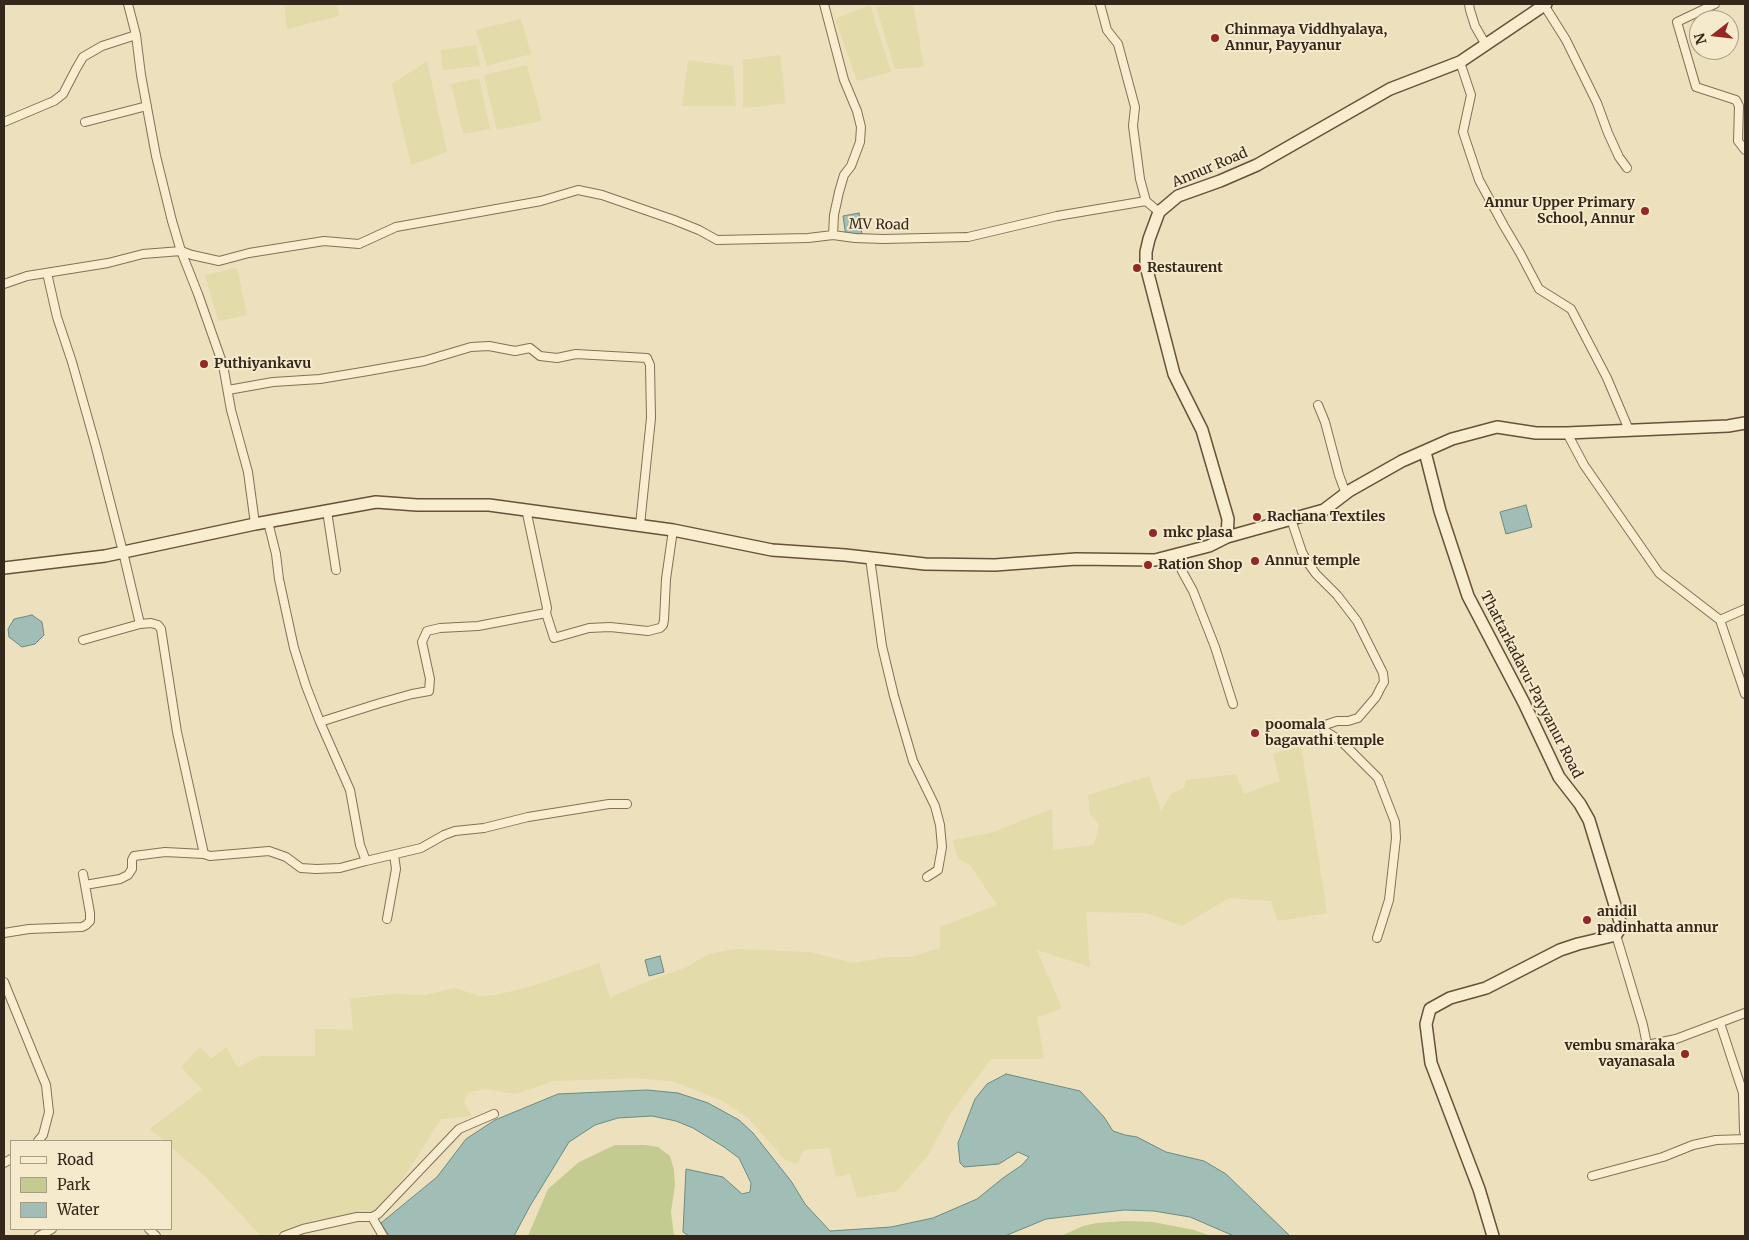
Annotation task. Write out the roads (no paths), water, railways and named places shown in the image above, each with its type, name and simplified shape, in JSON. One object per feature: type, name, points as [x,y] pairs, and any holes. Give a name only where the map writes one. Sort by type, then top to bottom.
[{"type":"main road","name":"Annur Road","points":[[1227,537],[1228,519],[1214,468],[1202,430],[1174,374],[1146,266],[1146,252],[1149,239],[1159,212],[1178,196],[1256,164],[1390,89],[1460,62],[1545,4]]},
{"type":"main road","points":[[4,568],[123,552],[255,524],[376,502],[417,505],[489,505],[526,509],[673,530],[772,550],[925,564],[995,565],[1076,559],[1155,560],[1209,546],[1227,537],[1324,510],[1346,494],[1402,461],[1452,439],[1497,427],[1536,433],[1567,433],[1745,424]]},
{"type":"main road","name":"Thattarkadavu-Payyanur Road","points":[[1425,452],[1440,512],[1468,596],[1524,703],[1559,776],[1580,804],[1589,820],[1621,925],[1616,935]]},
{"type":"main road","points":[[1493,1236],[1479,1189],[1431,1063],[1426,1024],[1430,1009],[1450,998],[1486,988],[1560,950],[1616,935]]},
{"type":"street","points":[[128,4],[136,35],[141,75],[156,156],[181,251],[223,366],[248,472],[255,524]]},
{"type":"street","name":"MV Road","points":[[824,4],[844,80],[857,111],[861,127],[860,142],[851,166],[844,175],[839,192],[834,215],[833,235],[883,239],[968,237],[1057,216],[1146,201]]},
{"type":"street","points":[[1100,4],[1107,30],[1118,44],[1135,107],[1133,126],[1140,179],[1146,201],[1159,212]]},
{"type":"street","points":[[1469,4],[1476,26],[1486,45]]},
{"type":"street","points":[[1545,4],[1566,40],[1597,103],[1618,157],[1627,168]]},
{"type":"street","points":[[1716,4],[1677,22],[1696,88],[1736,100],[1738,106],[1738,141],[1745,150]]},
{"type":"street","points":[[4,122],[54,101],[63,94],[83,57],[102,46],[136,35]]},
{"type":"street","points":[[1460,62],[1471,95],[1463,132],[1480,180],[1538,289],[1571,309],[1607,378],[1629,430]]},
{"type":"street","points":[[84,122],[147,106]]},
{"type":"street","points":[[4,284],[27,276],[108,263],[143,254],[181,251],[219,261],[248,253],[324,241],[359,244],[396,227],[541,201],[578,190],[602,195],[674,220],[717,240],[808,238],[833,235]]},
{"type":"street","points":[[47,273],[57,317],[83,400],[140,624]]},
{"type":"street","points":[[228,390],[273,382],[330,377],[424,361],[472,347],[488,346],[514,351],[530,348],[540,356],[557,358],[576,354],[647,358],[650,365],[651,418],[640,525]]},
{"type":"street","points":[[1318,405],[1325,422],[1346,494]]},
{"type":"street","points":[[1567,433],[1584,465],[1659,573],[1720,620],[1745,694]]},
{"type":"street","points":[[526,509],[547,608],[546,613],[554,638],[589,628],[610,627],[648,631],[660,628],[664,620],[667,564],[673,530]]},
{"type":"street","points":[[327,511],[336,570]]},
{"type":"street","points":[[1291,519],[1302,552],[1308,563],[1357,621],[1383,673],[1384,682],[1376,697],[1358,718],[1348,721],[1337,721],[1322,726],[1325,731],[1341,741],[1378,778],[1396,822],[1389,900],[1377,938]]},
{"type":"street","points":[[268,522],[276,554],[278,579],[294,648],[320,722],[350,790],[360,845],[366,861]]},
{"type":"street","points":[[1176,554],[1215,647],[1233,704]]},
{"type":"street","points":[[870,558],[882,646],[894,696],[913,761],[935,806],[940,825],[942,847],[938,870],[927,877]]},
{"type":"street","points":[[1720,620],[1745,609]]},
{"type":"street","points":[[320,722],[380,703],[429,691],[430,678],[422,642],[427,632],[440,628],[478,626],[546,613]]},
{"type":"street","points":[[84,640],[140,624],[158,625],[176,732],[204,854]]},
{"type":"street","points":[[85,886],[120,879],[128,875],[132,869],[134,856],[165,852],[210,856],[269,851],[286,857],[301,868],[340,868],[421,848],[455,831],[484,828],[528,818],[609,804],[627,804]]},
{"type":"street","points":[[387,919],[396,869],[394,855]]},
{"type":"street","points":[[4,933],[29,929],[82,927],[86,925],[90,921],[90,914],[83,874]]},
{"type":"street","points":[[1616,935],[1643,1025],[1647,1045],[1676,1039],[1745,1013]]},
{"type":"street","points":[[4,982],[46,1085],[49,1112],[43,1135],[39,1140]]},
{"type":"street","points":[[1720,1023],[1743,1093],[1745,1135]]},
{"type":"street","points":[[284,1236],[303,1229],[357,1217],[372,1217],[378,1214],[460,1129],[494,1114]]},
{"type":"street","points":[[1592,1176],[1663,1157],[1693,1145],[1716,1140],[1745,1139]]},
{"type":"street","points":[[372,1217],[383,1236]]},
{"type":"street","points":[[39,1236],[50,1230]]},
{"type":"water","points":[[859,213],[862,235],[846,237],[843,216]]},
{"type":"water","points":[[1526,505],[1532,527],[1506,534],[1500,512]]},
{"type":"water","points":[[32,615],[42,622],[44,635],[35,644],[22,647],[9,637],[8,629],[14,619]]},
{"type":"water","points":[[660,956],[664,972],[649,976],[645,960]]},
{"type":"water","points":[[1006,1074],[1080,1091],[1104,1117],[1113,1131],[1137,1137],[1166,1152],[1204,1161],[1226,1174],[1290,1236],[1234,1236],[1190,1217],[1154,1211],[1124,1210],[1046,1219],[1005,1236],[689,1236],[683,1232],[686,1169],[723,1177],[742,1194],[750,1192],[751,1183],[739,1158],[724,1147],[693,1128],[676,1121],[652,1116],[618,1118],[595,1125],[569,1142],[514,1236],[389,1236],[381,1223],[437,1177],[466,1139],[495,1120],[558,1094],[647,1090],[678,1093],[708,1103],[739,1120],[753,1133],[791,1181],[805,1204],[830,1231],[891,1227],[933,1218],[977,1199],[1022,1165],[1029,1157],[1018,1152],[999,1164],[964,1167],[960,1163],[958,1143],[975,1099],[987,1084]]},
{"type":"place","name":"Chinmaya Viddhyalaya, Annur, Payyanur","points":[[1215,38]]},
{"type":"place","name":"Annur Upper Primary School, Annur","points":[[1645,211]]},
{"type":"place","name":"Restaurent","points":[[1137,268]]},
{"type":"place","name":"Puthiyankavu","points":[[204,364]]},
{"type":"place","name":"Rachana Textiles","points":[[1257,517]]},
{"type":"place","name":"mkc plasa","points":[[1153,533]]},
{"type":"place","name":"Annur temple","points":[[1255,561]]},
{"type":"place","name":"Ration Shop","points":[[1148,565]]},
{"type":"place","name":"poomala bagavathi temple","points":[[1255,733]]},
{"type":"place","name":"anidil padinhatta annur","points":[[1587,920]]},
{"type":"place","name":"vembu smaraka vayanasala","points":[[1685,1054]]}]
